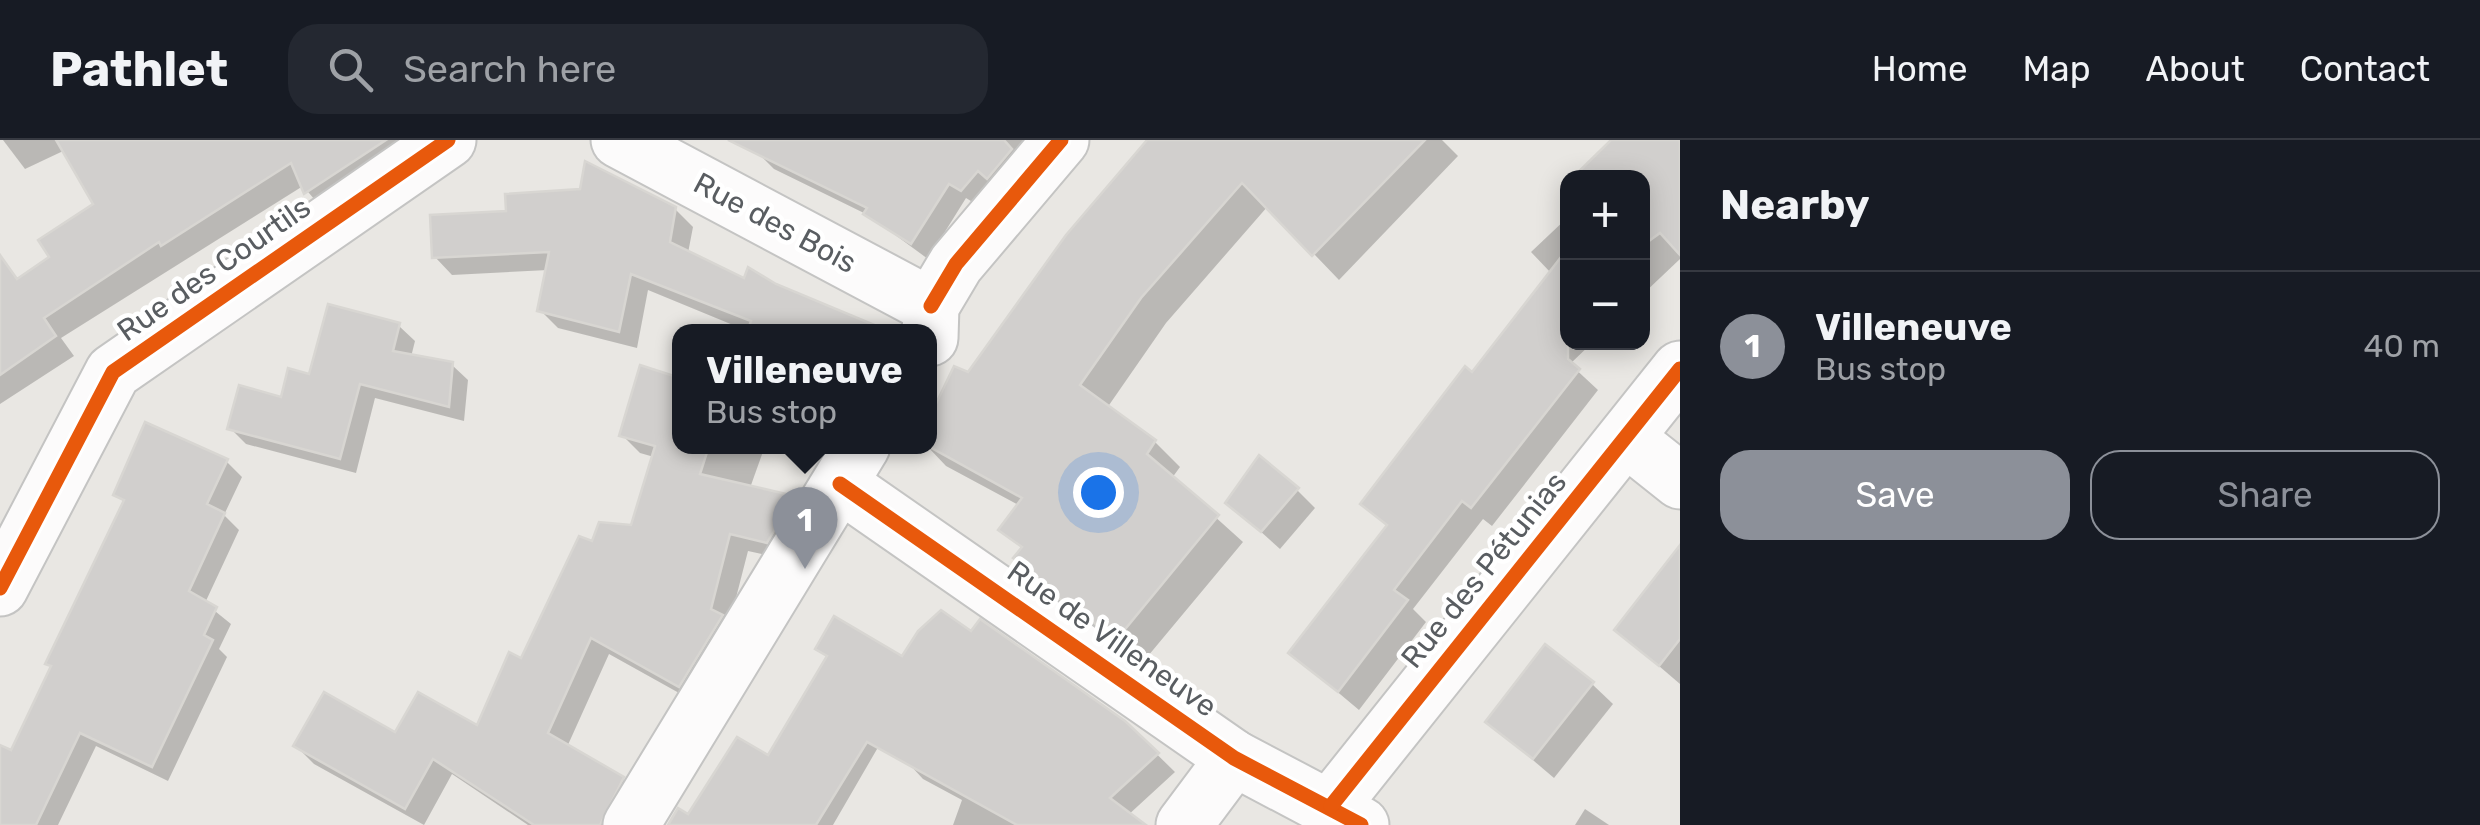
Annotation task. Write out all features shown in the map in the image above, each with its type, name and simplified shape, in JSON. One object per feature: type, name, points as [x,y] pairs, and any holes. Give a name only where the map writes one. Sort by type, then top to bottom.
[{"type":"street","name":"Rue des Courtils","points":[[0,588],[114,372],[448,140]]},
{"type":"street","name":"Rue des Bois","points":[[619,140],[930,322]]},
{"type":"street","points":[[930,322],[956,264],[1061,140]]},
{"type":"street","name":"Rue des Pétunias","points":[[1346,815],[1680,368]]},
{"type":"street","points":[[1626,438],[1680,481]]},
{"type":"street","points":[[631,825],[851,465]]},
{"type":"street","name":"Rue de Villeneuve","points":[[851,465],[1234,758],[1346,815]]},
{"type":"street","points":[[1184,825],[1234,758]]},
{"type":"building","points":[[56,140],[386,140],[304,194],[291,163],[161,246],[159,242],[44,318],[56,336],[0,375],[0,255],[17,279],[49,257],[38,240],[93,204]]},
{"type":"building","points":[[728,140],[1004,140],[1012,149],[987,179],[978,171],[961,191],[949,184],[911,244],[863,214],[867,208]]},
{"type":"building","points":[[1147,140],[1425,140],[1312,256],[1242,183],[1141,298],[1080,385],[1156,440],[1147,454],[1219,515],[1117,639],[1017,569],[1022,564],[1013,558],[1022,547],[998,530],[1022,498],[937,451],[937,401],[954,366],[968,372],[1066,235]]},
{"type":"building","points":[[1611,140],[1680,140],[1680,255],[1660,233],[1650,240],[1650,170],[1580,170]]},
{"type":"building","points":[[585,161],[676,207],[670,242],[744,278],[748,267],[776,284],[872,324],[750,324],[751,321],[631,274],[619,332],[537,311],[549,252],[432,258],[430,215],[506,211],[505,194],[580,189]]},
{"type":"building","points":[[1560,258],[1560,350],[1568,350],[1568,359],[1580,369],[1471,508],[1462,501],[1394,590],[1408,600],[1338,692],[1288,653],[1387,525],[1360,504],[1465,366],[1472,372]]},
{"type":"building","points":[[328,304],[400,323],[393,351],[453,362],[449,407],[360,384],[340,459],[227,429],[239,385],[281,397],[288,368],[309,374]]},
{"type":"building","points":[[640,365],[672,375],[672,454],[706,454],[700,474],[795,496],[767,543],[730,534],[711,609],[723,615],[679,687],[591,638],[548,733],[624,777],[600,825],[534,825],[433,759],[405,809],[293,746],[324,692],[395,732],[418,692],[477,725],[509,652],[521,658],[579,536],[592,541],[599,522],[631,525],[655,446],[619,436]]},
{"type":"building","points":[[145,422],[228,459],[207,504],[225,513],[189,591],[217,607],[204,635],[213,640],[152,767],[80,733],[36,825],[0,825],[0,745],[11,750],[51,666],[45,664],[124,500],[113,495]]},
{"type":"building","points":[[1259,455],[1299,488],[1261,532],[1225,503]]},
{"type":"building","points":[[1680,545],[1680,639],[1659,666],[1614,630]]},
{"type":"building","points":[[941,610],[971,631],[980,619],[1125,721],[1159,753],[1110,798],[1146,825],[1017,825],[867,742],[816,825],[668,825],[678,808],[688,814],[737,737],[768,755],[827,656],[815,649],[834,616],[902,656],[918,631]]},
{"type":"building","points":[[1545,644],[1594,682],[1533,759],[1485,722]]},
{"type":"cycle path","points":[[0,588],[113,372],[448,140]]},
{"type":"cycle path","points":[[931,306],[956,264],[1061,140]]},
{"type":"cycle path","points":[[1331,806],[1680,369]]},
{"type":"cycle path","points":[[840,484],[1234,758],[1361,825]]},
{"type":"place","name":"Villeneuve","points":[[805,569]]}]
